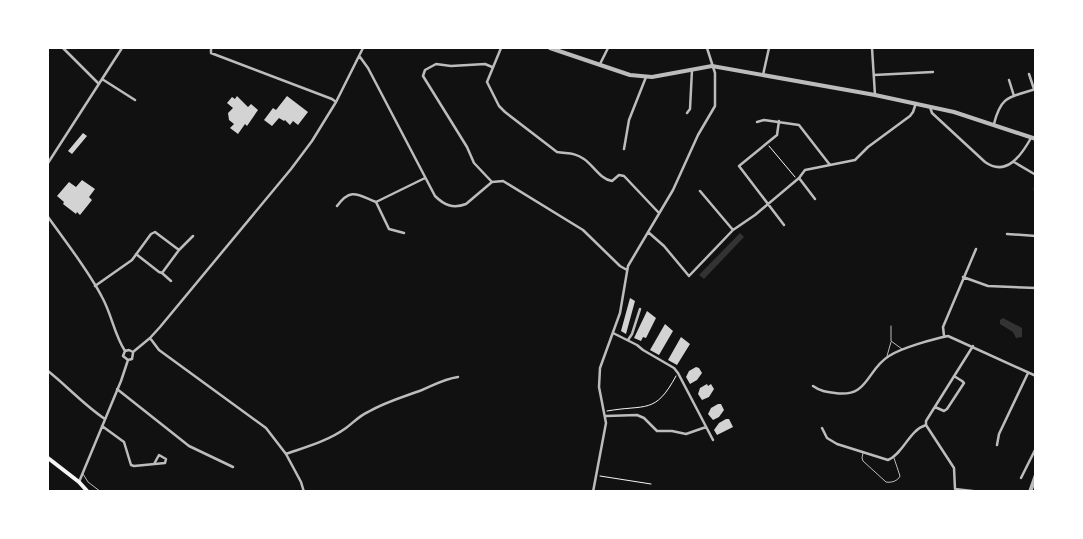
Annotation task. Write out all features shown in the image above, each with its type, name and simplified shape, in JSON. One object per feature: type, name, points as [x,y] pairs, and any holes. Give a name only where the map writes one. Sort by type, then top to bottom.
[{"type":"main road","points":[[48,458],[79,482],[88,492]]},
{"type":"street","points":[[63,48],[98,84]]},
{"type":"street","points":[[48,163],[122,48]]},
{"type":"street","points":[[211,48],[211,53],[336,102]]},
{"type":"street","points":[[79,482],[128,360],[133,357],[133,352],[150,338],[291,169],[312,141],[336,102],[363,48]]},
{"type":"street","points":[[500,48],[487,82],[499,106],[557,152],[567,152],[583,158],[606,180],[612,180],[619,175],[624,176],[659,212]]},
{"type":"street","points":[[550,48],[630,75],[646,77],[666,75],[712,66],[875,95],[930,106],[994,124],[1034,138],[1014,162],[1003,167],[990,166],[930,111],[930,106]]},
{"type":"street","points":[[600,65],[608,48]]},
{"type":"street","points":[[593,492],[606,434],[606,416],[599,378],[600,368],[620,313],[627,270],[673,190],[696,138],[715,106],[715,74],[707,48]]},
{"type":"street","points":[[763,75],[769,48]]},
{"type":"street","points":[[872,48],[875,95]]},
{"type":"street","points":[[360,57],[368,68],[434,196],[440,201],[455,207],[466,204],[492,182],[503,181],[583,230],[620,266],[627,270]]},
{"type":"street","points":[[492,67],[485,64],[451,66],[436,64],[425,70],[423,76],[474,163],[492,182]]},
{"type":"street","points":[[687,114],[690,109],[692,69]]},
{"type":"street","points":[[874,74],[933,72]]},
{"type":"street","points":[[994,124],[1001,103],[1007,98],[1035,89],[1029,74]]},
{"type":"street","points":[[624,149],[629,120],[646,77]]},
{"type":"street","points":[[102,79],[135,100]]},
{"type":"street","points":[[1009,80],[1014,96]]},
{"type":"street","points":[[648,232],[664,246],[689,276],[733,230],[751,219],[799,178],[805,170],[855,160],[868,147],[910,116],[916,103]]},
{"type":"street","points":[[757,122],[764,120],[779,121],[799,125],[830,165]]},
{"type":"street","points":[[779,121],[777,135],[739,166],[784,224]]},
{"type":"street","points":[[1014,162],[1036,175]]},
{"type":"street","points":[[376,202],[425,178]]},
{"type":"street","points":[[799,178],[815,199]]},
{"type":"street","points":[[1035,189],[1036,185]]},
{"type":"street","points":[[700,191],[733,230]]},
{"type":"street","points":[[336,206],[353,193],[359,193],[376,202],[389,229],[404,233]]},
{"type":"street","points":[[48,217],[95,286],[108,310],[116,335],[125,351],[123,356],[128,360]]},
{"type":"street","points":[[95,286],[132,260],[137,250],[155,232],[179,250]]},
{"type":"street","points":[[1007,234],[1036,236]]},
{"type":"street","points":[[162,273],[179,250],[193,236]]},
{"type":"street","points":[[944,336],[943,327],[976,249]]},
{"type":"street","points":[[136,254],[171,281]]},
{"type":"street","points":[[963,277],[988,286],[1036,288]]},
{"type":"street","points":[[628,340],[632,334],[640,308]]},
{"type":"street","points":[[614,333],[674,368],[713,440]]},
{"type":"street","points":[[813,386],[822,391],[844,394],[853,393],[861,388],[887,356],[944,336],[952,336],[1036,376]]},
{"type":"street","points":[[150,338],[159,350],[262,425],[274,436],[286,454],[301,482],[304,492]]},
{"type":"street","points":[[822,428],[827,438],[837,444],[888,460],[894,458],[918,429],[926,425],[926,422],[973,346]]},
{"type":"street","points":[[125,351],[133,352]]},
{"type":"street","points":[[48,371],[68,387],[75,396],[105,419]]},
{"type":"street","points":[[997,445],[999,434],[1029,373]]},
{"type":"street","points":[[935,407],[944,411],[947,409],[964,383],[954,376]]},
{"type":"street","points":[[286,454],[330,437],[346,428],[368,411],[390,401],[435,385],[445,378],[458,377]]},
{"type":"street","points":[[117,389],[190,446],[233,467]]},
{"type":"street","points":[[606,416],[637,415],[644,418],[657,431],[672,430],[683,434],[706,427]]},
{"type":"street","points":[[926,425],[954,468],[955,490],[981,492]]},
{"type":"street","points":[[102,426],[124,442],[131,465],[154,464],[166,463],[166,459],[159,455],[154,464]]},
{"type":"street","points":[[1021,478],[1036,448]]},
{"type":"street","points":[[1030,492],[1036,475]]},
{"type":"lane","points":[[887,356],[891,341],[891,326]]},
{"type":"lane","points":[[891,341],[904,350]]},
{"type":"lane","points":[[863,452],[863,461],[886,482],[890,483],[899,479],[900,476],[894,458]]},
{"type":"lane","points":[[82,473],[88,482],[100,492]]},
{"type":"path","points":[[767,143],[796,177],[799,178]]},
{"type":"path","points":[[605,411],[650,406],[661,400],[678,373]]},
{"type":"path","points":[[597,475],[651,484]]},
{"type":"shaded area","points":[[740,233],[744,237],[704,279],[699,275]]},
{"type":"shaded area","points":[[1003,318],[1022,328],[1022,337],[1016,338],[1013,332],[1000,324],[1000,320]]},
{"type":"building","points":[[237,96],[248,107],[251,104],[258,110],[247,126],[245,124],[238,134],[230,128],[234,124],[229,120],[228,113],[233,108],[227,103],[232,97],[235,99]]},
{"type":"building","points":[[287,96],[308,112],[298,125],[293,121],[290,125],[285,120],[279,118],[272,126],[264,120],[273,108],[276,110]]},
{"type":"building","points":[[83,133],[87,136],[72,154],[68,151]]},
{"type":"building","points":[[82,180],[95,189],[89,197],[92,200],[80,215],[63,204],[64,202],[57,196],[69,182],[76,187]]},
{"type":"building","points":[[630,298],[635,301],[626,334],[621,331]]},
{"type":"building","points":[[647,311],[656,318],[646,338],[643,337],[641,341],[634,338]]},
{"type":"building","points":[[665,324],[673,331],[659,355],[650,350]]},
{"type":"building","points":[[681,337],[690,344],[677,365],[668,360]]},
{"type":"building","points":[[696,367],[702,373],[697,380],[690,384],[686,377],[689,371]]},
{"type":"building","points":[[707,384],[708,386],[711,384],[714,389],[709,397],[702,400],[698,394],[700,388]]},
{"type":"building","points":[[721,404],[724,410],[719,417],[713,420],[708,414],[711,408]]},
{"type":"building","points":[[729,419],[733,427],[717,435],[714,430],[719,423]]}]
